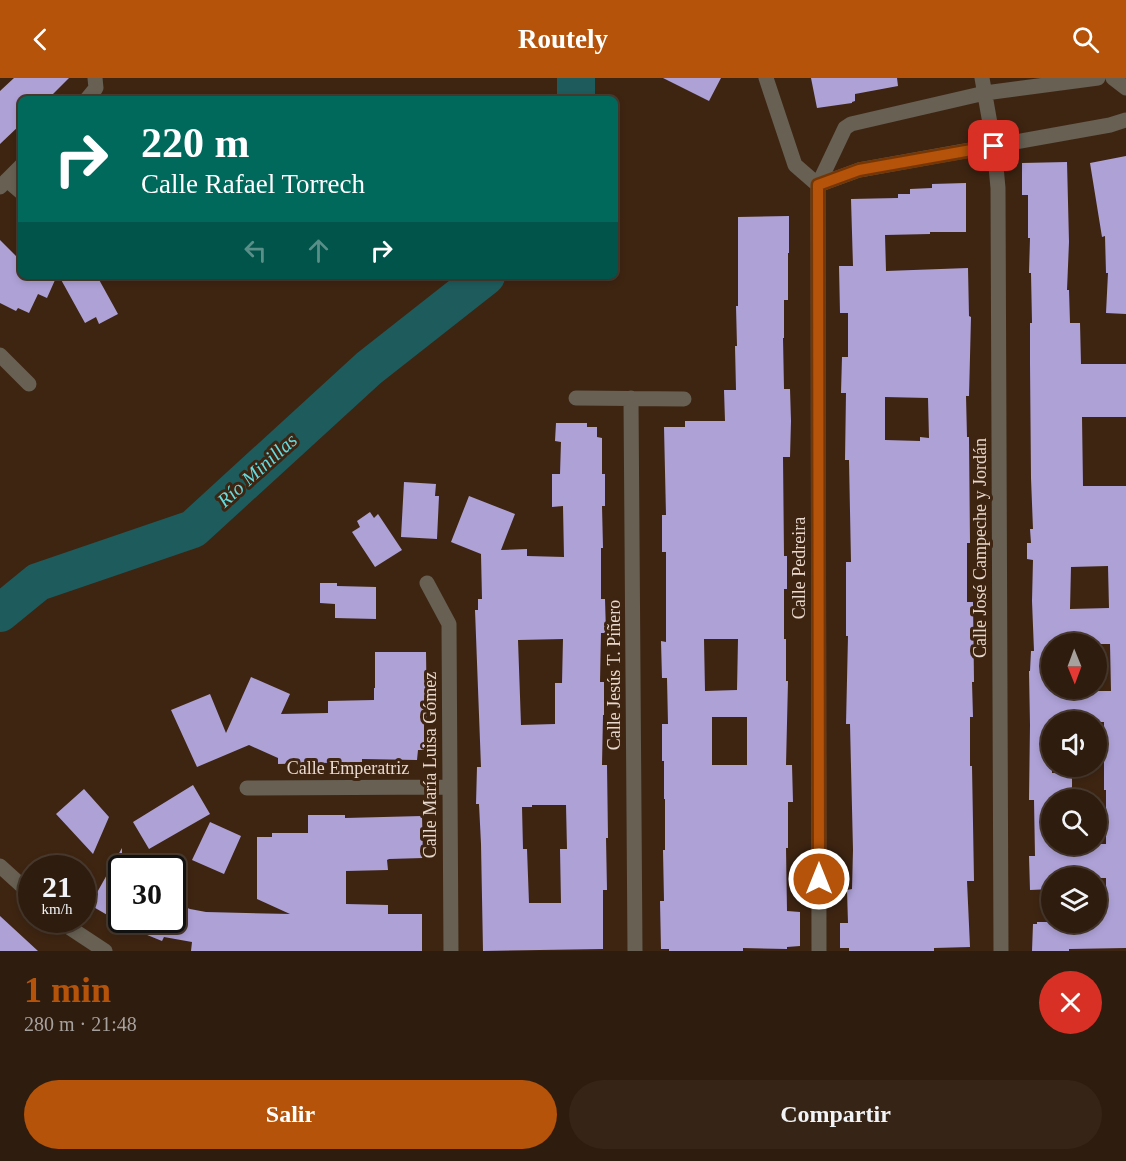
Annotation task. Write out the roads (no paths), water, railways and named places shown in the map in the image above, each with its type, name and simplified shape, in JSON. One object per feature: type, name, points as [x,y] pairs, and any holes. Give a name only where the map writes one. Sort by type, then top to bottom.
[{"type":"street","points":[[89,96],[96,87],[95,78]]},
{"type":"street","points":[[766,78],[795,165],[818,185]]},
{"type":"street","points":[[818,185],[845,128],[851,124],[984,86],[1098,78]]},
{"type":"street","points":[[1113,78],[1126,88]]},
{"type":"street","name":"Calle José Campeche y Jordán","points":[[984,86],[994,146],[998,200],[1001,951]]},
{"type":"street","points":[[818,185],[859,170],[1126,120]]},
{"type":"street","points":[[18,169],[4,183],[18,190]]},
{"type":"street","name":"Calle Pedreira","points":[[818,185],[819,951]]},
{"type":"street","points":[[0,355],[29,384]]},
{"type":"street","points":[[576,398],[684,399]]},
{"type":"street","name":"Calle Jesús T. Piñero","points":[[631,399],[635,951]]},
{"type":"street","name":"Calle María Luisa Gómez","points":[[427,583],[449,624],[451,951]]},
{"type":"street","name":"Calle Emperatriz","points":[[247,788],[450,787]]},
{"type":"street","points":[[0,866],[18,882]]},
{"type":"street","points":[[78,933],[105,951]]},
{"type":"waterway","name":"Río Minillas","points":[[576,78],[576,96]]},
{"type":"waterway","name":"Río Minillas","points":[[0,613],[38,582],[193,529],[369,368],[482,279]]}]
